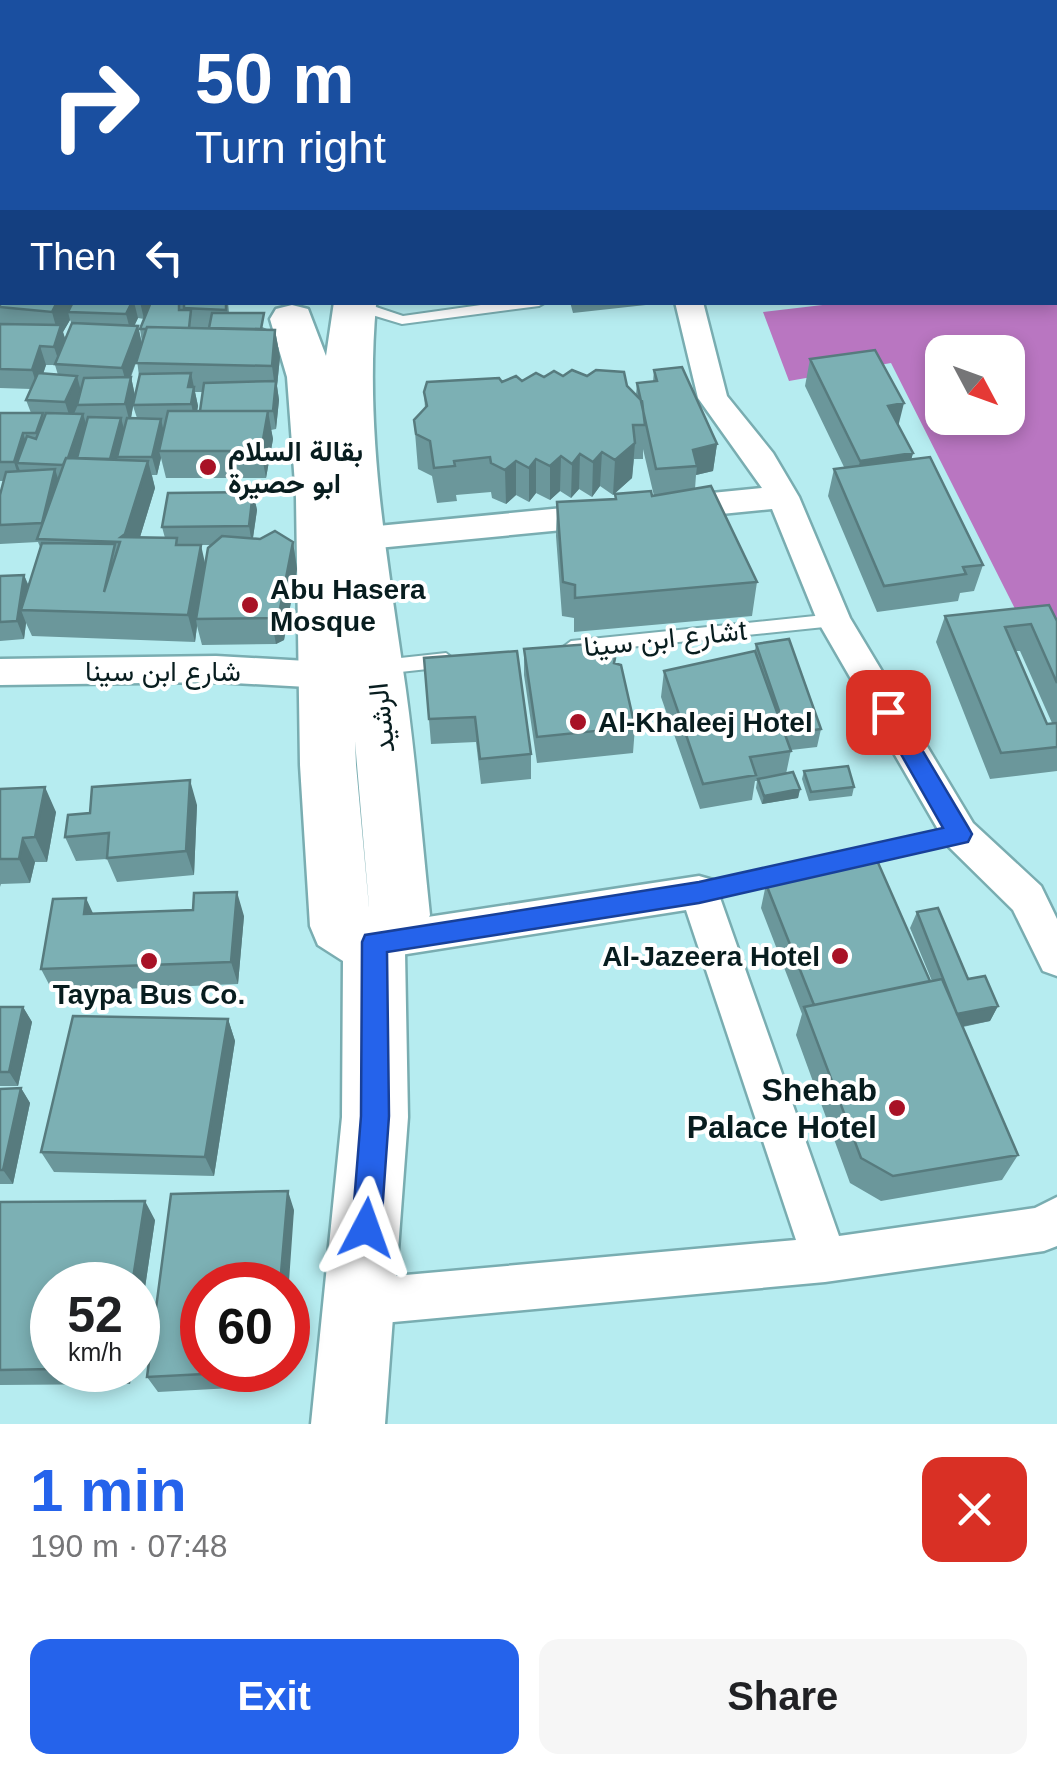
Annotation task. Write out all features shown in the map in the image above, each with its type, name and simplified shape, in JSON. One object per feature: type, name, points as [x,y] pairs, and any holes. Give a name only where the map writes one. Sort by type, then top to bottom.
[{"type":"main road","points":[[274,311],[332,315],[353,305]]},
{"type":"main road","name":"الرشيد","points":[[355,305],[348,363],[356,540],[340,926],[353,938],[374,942]]},
{"type":"main road","name":"الرشيد","points":[[274,311],[310,377],[321,498],[351,671]]},
{"type":"main road","points":[[348,1424],[375,1116],[374,942]]},
{"type":"street","points":[[690,305],[712,398],[762,460],[783,497],[834,620],[960,834],[1027,898],[1057,959]]},
{"type":"street","points":[[356,540],[783,497]]},
{"type":"street","name":"شارع ابن سينا","points":[[0,672],[351,671]]},
{"type":"street","points":[[374,942],[699,892],[825,1260]]},
{"type":"street","points":[[361,1302],[825,1260],[1044,1229],[1057,1219]]},
{"type":"lane","points":[[358,305],[402,320],[516,305]]},
{"type":"lane","name":"شارع ابن سيناt","points":[[548,650],[834,620]]},
{"type":"lane","points":[[351,671],[471,658]]},
{"type":"lane","points":[[699,892],[960,834]]},
{"type":"shaded area","points":[[822,305],[1057,305],[1057,692],[927,435],[1025,435],[1025,335],[925,335],[925,430],[891,363],[789,381],[763,312]]},
{"type":"building","points":[[0,305],[56,305],[52,312]]},
{"type":"building","points":[[72,305],[130,305],[126,314],[68,312]]},
{"type":"building","points":[[150,305],[179,305],[179,310],[191,310],[189,328],[140,329]]},
{"type":"building","points":[[184,305],[226,305],[226,310]]},
{"type":"building","points":[[212,313],[264,313],[261,329],[209,328]]},
{"type":"building","points":[[72,323],[138,326],[122,368],[55,364]]},
{"type":"building","points":[[0,324],[61,325],[54,347],[40,346],[32,370],[0,369]]},
{"type":"building","points":[[147,327],[275,330],[272,366],[136,363]]},
{"type":"building","points":[[875,350],[904,403],[888,406],[913,453],[860,461],[810,359]]},
{"type":"building","points":[[682,367],[717,444],[693,450],[697,466],[656,469],[637,383],[657,381],[654,370]]},
{"type":"building","points":[[572,370],[587,376],[596,370],[624,372],[627,386],[642,401],[645,425],[633,425],[635,443],[615,460],[602,452],[593,462],[580,454],[572,464],[561,456],[550,466],[536,459],[529,468],[516,461],[505,470],[491,463],[490,457],[454,461],[455,466],[434,468],[430,441],[416,434],[414,420],[427,406],[427,382],[499,378],[502,382],[516,376],[522,381],[536,373],[544,377],[554,371],[563,376]]},
{"type":"building","points":[[38,373],[77,376],[65,402],[26,400]]},
{"type":"building","points":[[191,373],[191,404],[133,405],[140,374]]},
{"type":"building","points":[[131,377],[125,404],[77,405],[84,378]]},
{"type":"building","points":[[276,381],[273,411],[200,411],[204,383]]},
{"type":"building","points":[[168,411],[268,411],[261,451],[159,451]]},
{"type":"building","points":[[0,413],[43,413],[36,433],[23,433],[14,462],[0,462]]},
{"type":"building","points":[[46,413],[83,414],[68,458],[63,465],[17,463],[27,436],[36,439]]},
{"type":"building","points":[[88,417],[121,418],[110,459],[77,458]]},
{"type":"building","points":[[127,418],[161,419],[152,457],[117,457]]},
{"type":"building","points":[[930,457],[983,565],[963,567],[966,574],[884,586],[834,469]]},
{"type":"building","points":[[66,458],[148,461],[121,537],[177,538],[176,545],[201,545],[188,615],[21,610],[42,543],[115,544],[104,592],[120,542],[37,539]]},
{"type":"building","points":[[55,469],[42,523],[0,525],[0,495],[6,472]]},
{"type":"building","points":[[711,486],[757,582],[575,598],[575,585],[563,582],[557,502],[616,499],[615,494],[651,491],[652,496]]},
{"type":"building","points":[[253,492],[249,526],[162,527],[168,493]]},
{"type":"building","points":[[275,531],[293,542],[279,614],[271,618],[196,619],[208,548],[222,536],[260,539]]},
{"type":"building","points":[[24,575],[17,621],[0,622],[0,576]]},
{"type":"building","points":[[1049,605],[1057,621],[1057,683],[1031,624],[1005,627],[1047,724],[1057,723],[1057,747],[1001,753],[945,616]]},
{"type":"building","points":[[789,639],[821,729],[787,734],[756,644]]},
{"type":"building","name":"Al-Khaleej Hotel","points":[[590,644],[591,649],[601,649],[621,665],[635,727],[537,737],[524,649]]},
{"type":"building","points":[[517,651],[531,754],[480,759],[475,717],[429,719],[424,658]]},
{"type":"building","points":[[755,651],[791,751],[750,757],[756,775],[703,784],[664,671]]},
{"type":"building","points":[[848,766],[854,787],[811,792],[804,771]]},
{"type":"building","points":[[793,772],[800,789],[764,796],[758,779]]},
{"type":"building","points":[[190,780],[186,851],[107,858],[109,833],[65,837],[68,815],[90,813],[92,787]]},
{"type":"building","points":[[45,787],[35,837],[23,838],[19,859],[0,859],[0,789]]},
{"type":"building","name":"Al-Jazeera Hotel","points":[[872,849],[930,981],[814,1005],[766,884],[774,870]]},
{"type":"building","points":[[237,892],[231,962],[41,969],[53,899],[86,898],[84,914],[193,910],[194,893]]},
{"type":"building","points":[[938,908],[968,979],[985,976],[998,1006],[957,1014],[917,912]]},
{"type":"building","name":"Shehab Palace Hotel","points":[[942,979],[1018,1155],[893,1176],[861,1158],[804,1007]]},
{"type":"building","points":[[0,1007],[23,1007],[9,1072],[0,1072]]},
{"type":"building","points":[[73,1016],[228,1019],[205,1157],[41,1152]]},
{"type":"building","points":[[21,1088],[3,1170],[0,1170],[0,1089]]},
{"type":"building","points":[[288,1191],[282,1262],[180,1262],[180,1375],[160,1376],[160,1278],[171,1194]]},
{"type":"building","points":[[145,1201],[136,1262],[30,1262],[30,1369],[0,1370],[0,1202]]},
{"type":"place","name":"بقالة السلام ابو حصيرة","points":[[208,467]]},
{"type":"place","name":"Abu Hasera Mosque","points":[[250,605]]},
{"type":"place","name":"Al-Khaleej Hotel","points":[[578,722]]},
{"type":"place","name":"Al-Jazeera Hotel","points":[[840,956]]},
{"type":"place","name":"Taypa Bus Co.","points":[[149,961]]},
{"type":"place","name":"Shehab Palace Hotel","points":[[897,1108]]},
{"type":"route","points":[[366,1228],[375,1116],[374,942],[699,892],[960,834],[888,712]]}]
